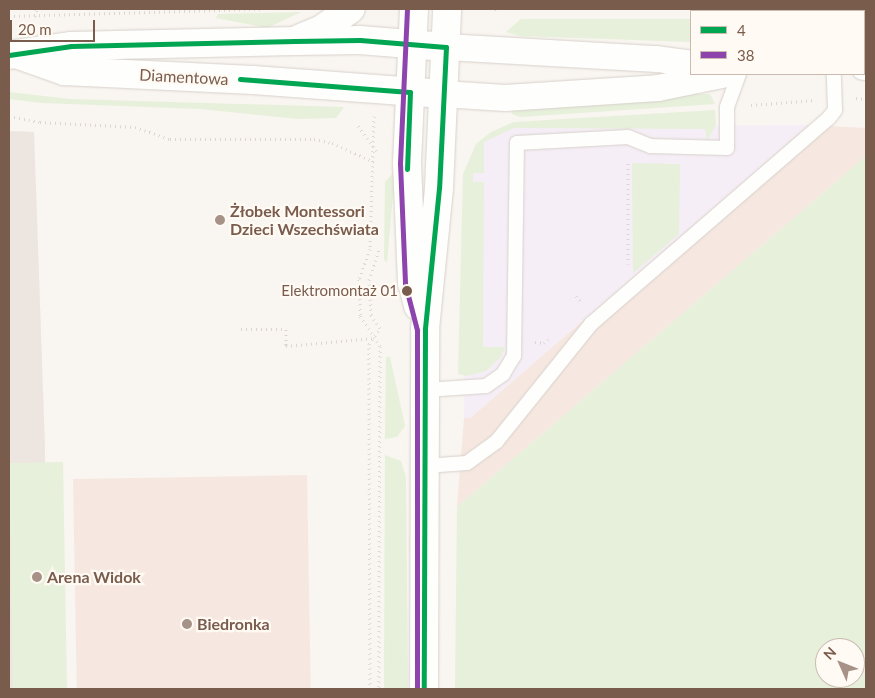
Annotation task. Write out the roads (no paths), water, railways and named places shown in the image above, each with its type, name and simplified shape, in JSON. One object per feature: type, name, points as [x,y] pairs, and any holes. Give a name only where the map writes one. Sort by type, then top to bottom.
[{"type":"street","points":[[295,41],[322,29],[351,9]]},
{"type":"street","points":[[414,9],[410,92],[408,226],[412,283],[425,329]]},
{"type":"street","points":[[424,689],[425,329],[438,188],[447,9]]},
{"type":"street","name":"Diamentowa","points":[[13,54],[71,46],[295,41],[360,40],[446,47]]},
{"type":"street","points":[[446,47],[657,59],[690,64]]},
{"type":"street","name":"Diamentowa","points":[[13,54],[64,71],[443,94]]},
{"type":"street","points":[[443,94],[505,98],[658,88],[722,75]]},
{"type":"lane","points":[[425,390],[486,386],[503,374],[514,356],[516,143],[628,137],[650,146],[727,148],[727,107],[739,75]]},
{"type":"lane","points":[[425,466],[466,463],[497,441],[591,324],[828,118],[835,110],[834,75]]},
{"type":"place","name":"Żłobek Montessori Dzieci Wszechświata","points":[[220,220]]},
{"type":"place","name":"Elektromontaż 01","points":[[407,291]]},
{"type":"place","name":"Arena Widok","points":[[37,577]]},
{"type":"place","name":"Biedronka","points":[[187,624]]}]
